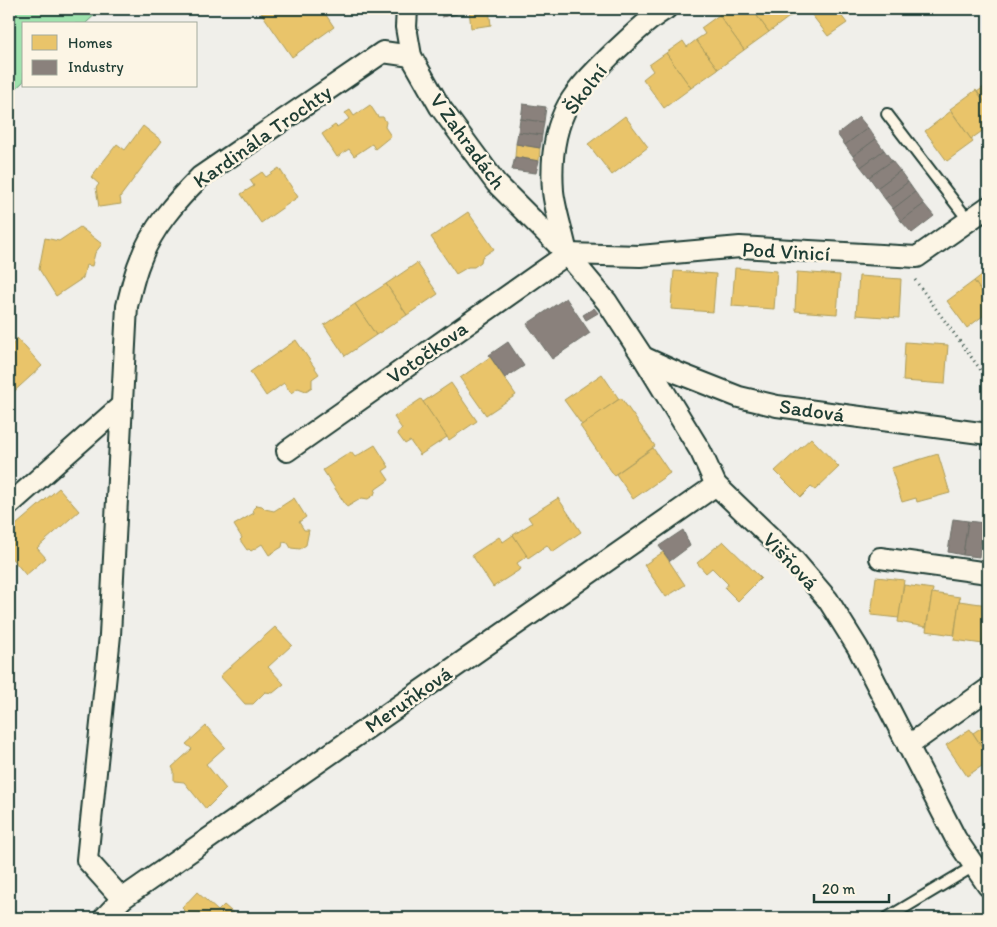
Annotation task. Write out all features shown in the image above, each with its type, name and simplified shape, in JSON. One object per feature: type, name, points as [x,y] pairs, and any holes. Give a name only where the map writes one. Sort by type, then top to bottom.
[{"type":"street","name":"V Zahradách","points":[[407,9],[406,27],[411,56],[440,107],[496,182],[567,254]]},
{"type":"street","name":"Školní","points":[[567,254],[553,192],[553,157],[559,129],[568,105],[587,80],[610,57],[637,31],[666,9]]},
{"type":"street","name":"Kardinála Trochty","points":[[122,899],[87,860],[110,635],[127,306],[140,260],[159,225],[176,201],[200,176],[383,52],[411,56]]},
{"type":"street","name":"Pod Vinicí","points":[[567,254],[640,256],[740,247],[917,257],[988,207]]},
{"type":"street","name":"Višňová","points":[[567,254],[607,302],[643,356],[701,452],[716,485],[793,559],[828,600],[858,648],[956,839],[988,886]]},
{"type":"street","name":"Votočkova","points":[[287,451],[567,254]]},
{"type":"street","name":"Sadová","points":[[643,356],[678,373],[739,397],[778,406],[988,434]]},
{"type":"street","points":[[9,505],[122,405]]},
{"type":"street","name":"Meruňková","points":[[104,918],[122,899],[716,485]]},
{"type":"street","points":[[880,558],[988,573]]},
{"type":"street","points":[[908,746],[988,689]]},
{"type":"lane","points":[[887,114],[969,221]]},
{"type":"lane","points":[[887,918],[974,866]]},
{"type":"path","points":[[897,256],[988,380]]},
{"type":"green space","points":[[9,9],[101,9],[87,22],[22,22],[22,83],[9,95]]},
{"type":"building: Homes","points":[[264,9],[322,9],[334,27],[292,57],[260,11]]},
{"type":"building: Homes","points":[[469,9],[489,9],[491,25],[471,28]]},
{"type":"building: Homes","points":[[728,9],[752,9],[769,32],[744,50],[719,15]]},
{"type":"building: Homes","points":[[752,9],[794,9],[796,12],[769,32]]},
{"type":"building: Homes","points":[[821,9],[836,9],[847,23],[828,36],[812,15]]},
{"type":"building: Homes","points":[[719,15],[744,50],[718,69],[696,40],[705,34],[701,28]]},
{"type":"building: Homes","points":[[696,40],[718,69],[691,88],[666,53],[683,41],[687,47]]},
{"type":"building: Homes","points":[[666,53],[691,88],[664,108],[643,79],[653,71],[649,65]]},
{"type":"building: Homes","points":[[988,84],[988,107],[977,92]]},
{"type":"building: Homes","points":[[976,90],[988,107],[988,127],[971,139],[950,109]]},
{"type":"building: Homes","points":[[370,105],[378,117],[383,117],[386,122],[385,127],[391,136],[375,149],[372,144],[354,156],[349,149],[337,157],[322,134],[335,125],[337,127],[349,119],[345,113],[350,110],[354,116]]},
{"type":"building: Homes","points":[[951,111],[973,142],[947,161],[925,131]]},
{"type":"building: Homes","points":[[625,116],[648,147],[612,175],[588,144]]},
{"type":"building: Homes","points":[[143,126],[162,141],[120,197],[121,204],[99,207],[96,188],[99,184],[91,177],[117,144],[125,150]]},
{"type":"building: Homes","points":[[516,144],[540,148],[539,161],[515,157]]},
{"type":"building: Homes","points":[[279,168],[298,197],[261,223],[241,194],[254,186],[250,180],[262,172],[266,177]]},
{"type":"building: Homes","points":[[468,212],[494,249],[482,257],[481,262],[474,267],[468,267],[456,274],[431,237]]},
{"type":"building: Homes","points":[[80,227],[102,244],[95,253],[92,266],[86,265],[83,278],[56,296],[39,269],[45,238],[59,241]]},
{"type":"building: Homes","points":[[417,263],[438,294],[407,315],[386,284]]},
{"type":"building: Homes","points":[[735,268],[777,271],[774,309],[732,306]]},
{"type":"building: Homes","points":[[988,270],[988,301],[974,281]]},
{"type":"building: Homes","points":[[674,271],[716,274],[713,312],[671,309]]},
{"type":"building: Homes","points":[[797,272],[840,275],[837,314],[795,311]]},
{"type":"building: Homes","points":[[859,276],[901,279],[899,318],[856,315]]},
{"type":"building: Homes","points":[[974,281],[988,301],[988,312],[967,328],[947,301]]},
{"type":"building: Homes","points":[[386,284],[407,315],[376,335],[355,304]]},
{"type":"building: Homes","points":[[355,304],[376,335],[345,356],[324,325]]},
{"type":"building: Homes","points":[[17,338],[42,366],[9,396],[9,350]]},
{"type":"building: Homes","points":[[296,340],[319,374],[312,379],[312,387],[306,391],[298,388],[291,393],[284,383],[266,396],[250,372]]},
{"type":"building: Homes","points":[[905,342],[948,345],[945,384],[903,381]]},
{"type":"building: Homes","points":[[490,357],[516,395],[486,415],[460,378]]},
{"type":"building: Homes","points":[[602,374],[619,399],[582,425],[564,400]]},
{"type":"building: Homes","points":[[451,383],[477,421],[449,440],[423,402]]},
{"type":"building: Homes","points":[[621,398],[655,446],[614,475],[580,426]]},
{"type":"building: Homes","points":[[421,399],[447,437],[420,455],[410,441],[405,444],[397,433],[402,429],[394,417]]},
{"type":"building: Homes","points":[[811,438],[839,467],[815,490],[811,487],[801,497],[775,471]]},
{"type":"building: Homes","points":[[375,445],[389,467],[383,471],[389,480],[376,489],[374,495],[368,499],[362,498],[347,507],[323,470],[351,452],[355,457]]},
{"type":"building: Homes","points":[[653,448],[670,473],[633,499],[616,474]]},
{"type":"building: Homes","points":[[938,454],[950,493],[917,502],[916,498],[902,502],[891,468]]},
{"type":"building: Homes","points":[[988,473],[988,491],[984,475]]},
{"type":"building: Homes","points":[[59,488],[79,511],[37,548],[46,558],[26,575],[9,555],[9,531]]},
{"type":"building: Homes","points":[[294,498],[306,517],[299,522],[304,530],[309,530],[306,545],[300,549],[291,548],[288,543],[283,542],[282,547],[269,555],[262,544],[251,551],[247,550],[240,540],[242,538],[234,525],[254,513],[253,509],[257,505],[274,511]]},
{"type":"building: Homes","points":[[558,498],[581,532],[552,552],[547,545],[528,558],[513,535],[532,523],[528,517]]},
{"type":"building: Homes","points":[[513,535],[527,556],[517,563],[521,569],[493,587],[472,555],[499,537],[503,542]]},
{"type":"building: Homes","points":[[723,541],[761,578],[738,601],[725,588],[728,584],[712,568],[706,573],[697,563]]},
{"type":"building: Homes","points":[[663,552],[685,585],[666,597],[644,565]]},
{"type":"building: Homes","points":[[876,577],[904,580],[899,618],[871,615]]},
{"type":"building: Homes","points":[[904,585],[933,589],[926,627],[898,622]]},
{"type":"building: Homes","points":[[932,593],[960,597],[954,635],[926,631]]},
{"type":"building: Homes","points":[[959,601],[988,605],[983,644],[954,640]]},
{"type":"building: Homes","points":[[988,610],[988,649],[982,648]]},
{"type":"building: Homes","points":[[275,627],[292,645],[268,667],[284,684],[273,693],[265,692],[253,704],[245,704],[220,676]]},
{"type":"building: Homes","points":[[988,723],[988,756],[973,733]]},
{"type":"building: Homes","points":[[206,726],[225,747],[206,764],[226,789],[206,809],[184,782],[174,781],[172,767],[192,749],[186,744]]},
{"type":"building: Homes","points":[[970,729],[988,756],[988,762],[967,776],[946,745]]},
{"type":"building: Homes","points":[[197,892],[218,911],[224,905],[239,918],[186,918],[189,915],[182,908]]},
{"type":"building: Industry","points":[[441,9],[456,9],[457,14],[442,17]]},
{"type":"building: Industry","points":[[523,104],[546,107],[544,122],[521,119]]},
{"type":"building: Industry","points":[[859,117],[868,128],[845,145],[837,134]]},
{"type":"building: Industry","points":[[520,119],[544,122],[542,135],[518,132]]},
{"type":"building: Industry","points":[[868,128],[876,139],[853,156],[845,145]]},
{"type":"building: Industry","points":[[518,132],[542,135],[540,148],[516,144]]},
{"type":"building: Industry","points":[[876,139],[884,150],[861,167],[853,156]]},
{"type":"building: Industry","points":[[884,150],[892,161],[869,177],[861,167]]},
{"type":"building: Industry","points":[[515,157],[539,161],[536,173],[512,170]]},
{"type":"building: Industry","points":[[892,161],[900,171],[877,188],[869,177]]},
{"type":"building: Industry","points":[[900,171],[908,182],[885,199],[877,188]]},
{"type":"building: Industry","points":[[908,182],[915,192],[893,209],[885,199]]},
{"type":"building: Industry","points":[[915,192],[924,204],[901,221],[893,209]]},
{"type":"building: Industry","points":[[924,204],[934,216],[912,233],[901,221]]},
{"type":"building: Industry","points":[[566,298],[590,333],[552,359],[527,324]]},
{"type":"building: Industry","points":[[594,308],[598,313],[586,320],[583,315]]},
{"type":"building: Industry","points":[[508,342],[524,366],[505,378],[489,355]]},
{"type":"building: Industry","points":[[953,519],[968,521],[963,555],[948,552]]},
{"type":"building: Industry","points":[[968,521],[984,523],[979,557],[963,555]]},
{"type":"building: Industry","points":[[683,530],[690,546],[670,561],[659,546]]}]
